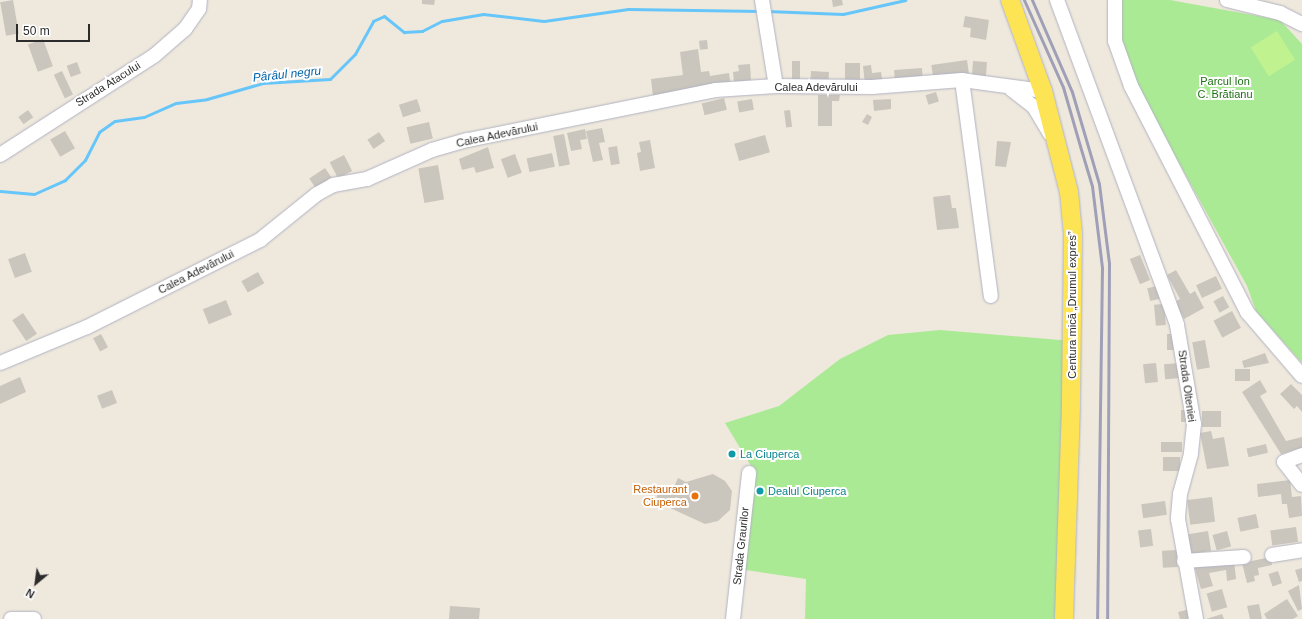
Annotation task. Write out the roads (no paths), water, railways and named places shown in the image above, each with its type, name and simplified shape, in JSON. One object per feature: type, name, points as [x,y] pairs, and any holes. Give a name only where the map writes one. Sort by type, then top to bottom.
[{"type":"main road","name":"Centura mică „Drumul expres”","points":[[1010,0],[1040,83],[1069,192],[1073,234],[1064,619]]},
{"type":"street","name":"Strada Atacului","points":[[0,155],[155,55],[185,29],[199,10],[200,0]]},
{"type":"street","points":[[762,0],[776,86]]},
{"type":"street","name":"Strada Olteniei","points":[[1057,0],[1124,185],[1177,325],[1188,376],[1194,424],[1191,454],[1180,494],[1178,518],[1184,561],[1196,619]]},
{"type":"street","points":[[1115,0],[1115,41],[1131,86],[1247,312],[1302,376]]},
{"type":"street","points":[[1227,0],[1280,13],[1302,24]]},
{"type":"street","points":[[962,80],[992,296]]},
{"type":"street","name":"Calea Adevărului","points":[[0,363],[87,327],[260,240],[317,194],[333,185],[367,179],[432,150],[468,140],[715,90],[776,86],[872,87],[962,80],[1007,86],[1040,83]]},
{"type":"street","points":[[1007,86],[1021,94],[1034,107],[1056,144]]},
{"type":"street","points":[[1302,455],[1284,462],[1302,485]]},
{"type":"street","name":"Strada Graurilor","points":[[733,619],[749,473]]},
{"type":"street","points":[[1272,555],[1302,550]]},
{"type":"street","points":[[1184,561],[1244,557]]},
{"type":"street","points":[[11,619],[34,619]]},
{"type":"waterway","name":"Pârâul negru","points":[[767,11],[843,14],[905,0]]},
{"type":"waterway","name":"Pârâul negru","points":[[0,191],[34,194],[65,180],[85,160],[99,132],[115,121],[144,117],[176,103],[207,99],[263,83],[330,79],[355,54],[373,21],[384,16],[404,32],[422,31],[442,21],[483,14],[544,21],[628,9],[760,11]]},
{"type":"railway","points":[[1024,0],[1063,87],[1092,186],[1102,268],[1097,619]]},
{"type":"railway","points":[[1032,0],[1072,92],[1099,184],[1109,263],[1107,619]]},
{"type":"place","name":"La Ciuperca","points":[[732,454]]},
{"type":"place","name":"Dealul Ciuperca","points":[[760,491]]},
{"type":"place","name":"Restaurant Ciuperca","points":[[695,496]]},
{"type":"park label","name":"Parcul Ion C. Brătianu","points":[[1225,88]]}]
